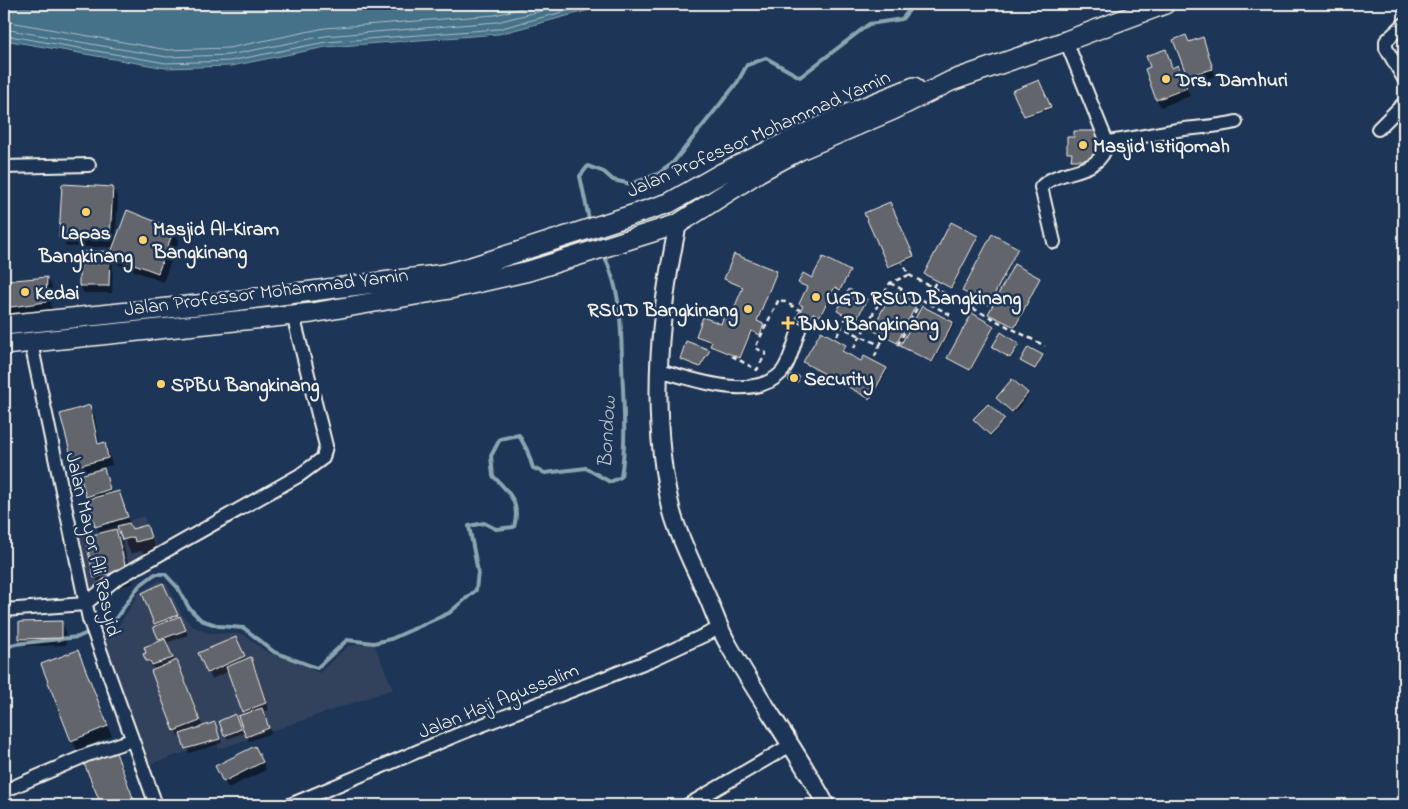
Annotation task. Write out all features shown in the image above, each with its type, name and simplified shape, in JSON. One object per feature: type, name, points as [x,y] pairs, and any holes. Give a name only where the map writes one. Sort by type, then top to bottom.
[{"type":"highway","name":"Jalan Professor Mohammad Yamin","points":[[4,325],[226,302],[444,274],[471,268],[669,203],[722,174],[881,100],[953,70],[1138,4]]},
{"type":"highway","name":"Jalan Professor Mohammad Yamin","points":[[4,345],[293,315],[459,288],[529,271],[678,224],[759,172],[800,150],[893,110],[950,81],[1165,4]]},
{"type":"highway","points":[[226,302],[229,321]]},
{"type":"main road","points":[[678,224],[671,256],[659,370],[658,422],[672,512],[684,545],[720,628],[822,803]]},
{"type":"main road","points":[[653,231],[671,256]]},
{"type":"street","points":[[1404,24],[1386,41],[1386,48],[1404,79]]},
{"type":"street","points":[[1054,242],[1041,187],[1055,178],[1096,163],[1105,151],[1107,142],[1066,41]]},
{"type":"street","points":[[1378,129],[1404,103]]},
{"type":"street","points":[[1107,142],[1236,122]]},
{"type":"street","points":[[4,167],[89,165]]},
{"type":"street","points":[[4,610],[85,604],[116,579],[300,475],[323,458],[326,446],[293,315]]},
{"type":"street","points":[[659,370],[732,388],[756,386],[775,378],[782,371],[800,330]]},
{"type":"street","name":"Jalan Mayor Ali Rasyid","points":[[30,343],[89,619],[156,805]]},
{"type":"street","name":"Jalan Haji Agussalim","points":[[290,805],[459,734],[652,660],[720,628]]},
{"type":"street","points":[[4,791],[87,756],[132,740]]},
{"type":"street","points":[[688,805],[789,746]]},
{"type":"path","points":[[902,263],[909,275],[1045,346]]},
{"type":"path","points":[[854,348],[890,283],[909,275]]},
{"type":"path","points":[[933,287],[936,282]]},
{"type":"path","points":[[890,283],[953,316]]},
{"type":"path","points":[[732,356],[757,370],[766,353],[755,348],[779,299],[800,310]]},
{"type":"path","points":[[898,345],[921,299]]},
{"type":"path","points":[[971,307],[975,300]]},
{"type":"path","points":[[813,314],[880,345]]},
{"type":"path","points":[[836,338],[846,316]]},
{"type":"path","points":[[873,360],[884,337]]},
{"type":"shaded area","points":[[143,516],[159,551],[94,593],[86,590],[75,539]]},
{"type":"shaded area","points":[[160,580],[168,586],[182,615],[192,626],[208,633],[243,634],[268,653],[289,659],[319,673],[348,646],[374,644],[393,689],[219,749],[216,742],[147,765],[98,634],[113,630],[120,624],[139,593]]},
{"type":"water","points":[[4,4],[612,4],[499,34],[326,47],[231,66],[166,68],[4,40]]},
{"type":"building","points":[[1058,4],[1077,4],[1060,8]]},
{"type":"building","points":[[1186,35],[1189,42],[1203,37],[1213,69],[1187,76],[1173,40]]},
{"type":"building","name":"Drs. Damhuri","points":[[1166,49],[1172,68],[1178,65],[1187,88],[1156,100],[1145,69],[1150,67],[1146,56]]},
{"type":"building","points":[[1039,80],[1051,107],[1024,116],[1012,91]]},
{"type":"building","name":"Masjid Istiqomah","points":[[1074,131],[1099,131],[1098,160],[1071,160],[1072,153],[1067,153],[1067,137],[1074,137]]},
{"type":"building","name":"Lapas Bangkinang","points":[[62,184],[113,187],[110,238],[59,238]]},
{"type":"building","points":[[890,202],[914,256],[888,267],[864,213]]},
{"type":"building","name":"Masjid Al-Kiram Bangkinang","points":[[127,210],[174,229],[158,273],[110,255]]},
{"type":"building","points":[[951,222],[978,236],[951,288],[924,274]]},
{"type":"building","points":[[992,234],[1018,248],[989,305],[962,291]]},
{"type":"building","points":[[110,251],[109,286],[79,286],[79,252]]},
{"type":"building","name":"RSUD Bangkinang","points":[[734,254],[777,271],[757,321],[764,324],[760,335],[751,331],[740,358],[710,346],[712,342],[696,336],[703,317],[721,324],[724,315],[730,318],[743,287],[724,279]]},
{"type":"building","name":"UGD RSUD Bangkinang","points":[[823,257],[850,271],[840,290],[835,287],[820,316],[813,313],[808,324],[796,318],[803,306],[799,304],[807,287],[798,283],[803,273],[812,278]]},
{"type":"building","points":[[1014,264],[1040,278],[1015,327],[988,314]]},
{"type":"building","name":"Kedai","points":[[47,277],[46,302],[4,308],[4,281]]},
{"type":"building","points":[[849,289],[867,299],[856,321],[837,311]]},
{"type":"building","points":[[892,291],[917,303],[897,343],[872,330]]},
{"type":"building","points":[[922,306],[953,322],[932,362],[900,346]]},
{"type":"building","points":[[972,313],[994,326],[970,370],[947,358]]},
{"type":"building","points":[[821,331],[846,345],[842,351],[861,361],[864,356],[887,368],[870,399],[803,362]]},
{"type":"building","points":[[1001,332],[1019,344],[1010,358],[992,347]]},
{"type":"building","points":[[686,341],[710,350],[700,367],[680,359]]},
{"type":"building","points":[[1028,347],[1043,355],[1035,369],[1020,361]]},
{"type":"building","name":"Security","points":[[789,375],[799,376],[798,382],[789,381]]},
{"type":"building","points":[[1012,379],[1028,393],[1012,412],[996,398]]},
{"type":"building","points":[[988,404],[1005,419],[990,435],[973,419]]},
{"type":"building","points":[[90,405],[98,444],[105,442],[108,458],[74,467],[60,414]]},
{"type":"building","points":[[104,468],[110,489],[86,497],[80,475]]},
{"type":"building","points":[[119,491],[128,517],[95,527],[89,499]]},
{"type":"building","points":[[129,523],[132,529],[147,525],[151,538],[135,542],[134,537],[122,540],[117,526]]},
{"type":"building","points":[[116,529],[126,569],[94,578],[85,537]]},
{"type":"building","points":[[163,583],[178,615],[154,624],[142,593]]},
{"type":"building","points":[[180,616],[186,630],[159,640],[153,627]]},
{"type":"building","points":[[62,621],[62,638],[19,639],[19,622]]},
{"type":"building","points":[[236,637],[245,656],[207,673],[198,653]]},
{"type":"building","points":[[165,639],[173,658],[152,665],[150,661],[146,661],[143,654],[146,653],[144,647]]},
{"type":"building","points":[[78,650],[108,726],[71,741],[41,664]]},
{"type":"building","points":[[251,657],[266,703],[242,712],[226,667]]},
{"type":"building","points":[[177,660],[200,721],[174,731],[151,671]]},
{"type":"building","points":[[262,708],[269,728],[246,737],[238,716]]},
{"type":"building","points":[[235,714],[241,729],[224,736],[219,721]]},
{"type":"building","points":[[215,722],[220,739],[185,749],[180,734]]},
{"type":"building","points":[[255,746],[263,762],[223,782],[215,766]]},
{"type":"building","points":[[115,750],[135,803],[129,805],[92,805],[100,802],[83,761]]},
{"type":"waterway","name":"Bondow","points":[[590,224],[580,176],[588,166],[604,172],[613,180],[631,184],[658,174],[672,164],[737,83],[747,65],[766,58],[800,77],[869,24],[902,19],[914,4]]},
{"type":"waterway","name":"Bondow","points":[[4,648],[15,644],[78,637],[114,621],[139,586],[155,574],[165,574],[178,588],[189,608],[201,620],[219,626],[244,628],[274,652],[317,668],[347,640],[374,643],[391,639],[449,613],[476,590],[478,572],[469,526],[484,523],[496,529],[514,527],[516,519],[515,505],[509,493],[493,476],[491,456],[500,439],[519,435],[527,450],[533,468],[545,473],[586,468],[610,482],[621,477],[624,405],[619,306],[617,293],[603,253]]},
{"type":"place","name":"Drs. Damhuri","points":[[1166,79]]},
{"type":"place","name":"Masjid Istiqomah","points":[[1083,145]]},
{"type":"place","name":"Lapas Bangkinang","points":[[86,212]]},
{"type":"place","name":"Masjid Al-Kiram Bangkinang","points":[[143,240]]},
{"type":"place","name":"Kedai","points":[[25,292]]},
{"type":"place","name":"UGD RSUD Bangkinang","points":[[816,297]]},
{"type":"place","name":"RSUD Bangkinang","points":[[748,309]]},
{"type":"place","name":"BNN Bangkinang","points":[[788,323]]},
{"type":"place","name":"Security","points":[[794,378]]},
{"type":"place","name":"SPBU Bangkinang","points":[[161,384]]}]
